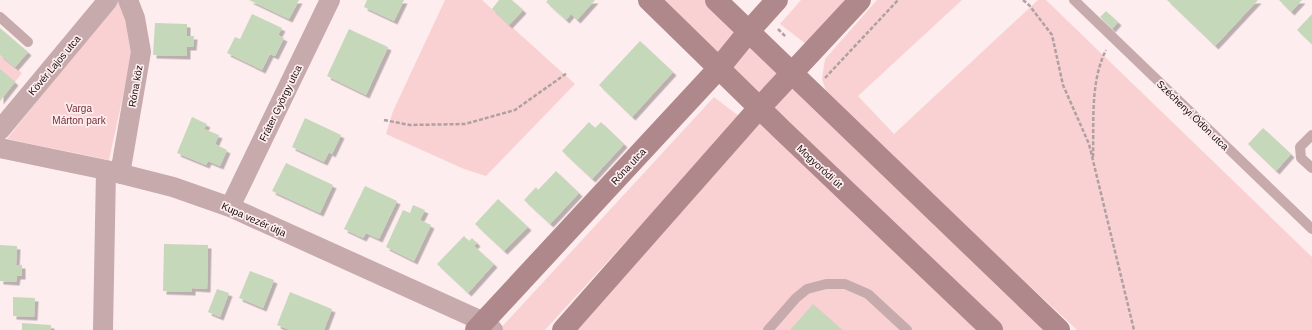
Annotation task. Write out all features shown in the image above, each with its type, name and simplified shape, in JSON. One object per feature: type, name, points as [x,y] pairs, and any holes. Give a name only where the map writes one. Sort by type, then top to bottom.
[{"type":"street","name":"Kövér Lajos utca","points":[[0,130],[108,0]]},
{"type":"street","name":"Róna köz","points":[[103,330],[113,172],[141,52],[135,18],[128,0]]},
{"type":"street","name":"Fráter György utca","points":[[230,207],[330,0]]},
{"type":"street","name":"Mogyoródi út","points":[[649,0],[992,330]]},
{"type":"street","points":[[716,0],[1059,330]]},
{"type":"street","name":"Róna utca","points":[[484,327],[719,68],[777,0]]},
{"type":"street","points":[[562,330],[760,108],[860,0]]},
{"type":"street","name":"Kupa vezér útja","points":[[0,148],[113,172],[173,187],[230,207],[484,327]]},
{"type":"lane","name":"Széchenyi Ödön utca","points":[[1074,0],[1312,230]]},
{"type":"lane","points":[[0,17],[28,42]]},
{"type":"lane","points":[[1312,135],[1300,147],[1301,158],[1312,168]]},
{"type":"lane","points":[[768,330],[796,298],[807,289],[826,284],[845,284],[868,294],[906,330]]},
{"type":"path","points":[[826,76],[898,0]]},
{"type":"path","points":[[1023,0],[1029,4],[1052,35],[1063,85],[1089,144],[1134,330]]},
{"type":"path","points":[[1093,161],[1094,99],[1101,60],[1112,38]]},
{"type":"path","points":[[384,120],[410,125],[465,124],[515,110],[567,73]]},
{"type":"green space","name":"Varga Márton park","points":[[117,0],[128,22],[132,55],[109,160],[7,139]]},
{"type":"green space","points":[[445,0],[482,0],[575,84],[486,176],[464,169],[386,134],[393,111]]},
{"type":"green space","points":[[649,0],[716,0],[1059,330],[563,330],[759,108]]},
{"type":"green space","points":[[801,0],[848,0],[806,44],[780,24]]},
{"type":"green space","points":[[877,0],[962,0],[858,96],[894,134],[1038,0],[1046,0],[1312,257],[1312,330],[1077,330],[836,105],[826,91],[822,79],[825,59]]},
{"type":"green space","points":[[0,55],[22,73],[0,101]]},
{"type":"green space","points":[[714,97],[740,117],[545,330],[499,330]]},
{"type":"building","points":[[249,0],[299,0],[289,19]]},
{"type":"building","points":[[367,0],[404,0],[394,21],[364,7]]},
{"type":"building","points":[[499,0],[512,0],[523,10],[509,25],[492,9]]},
{"type":"building","points":[[548,0],[595,0],[577,20],[571,14],[566,20],[546,2]]},
{"type":"building","points":[[1167,0],[1258,0],[1215,46]]},
{"type":"building","points":[[1279,0],[1302,0],[1291,12]]},
{"type":"building","points":[[1106,11],[1118,22],[1112,29],[1100,17]]},
{"type":"building","points":[[252,14],[282,28],[278,35],[284,38],[275,56],[270,54],[262,70],[227,53],[235,37],[240,39]]},
{"type":"building","points":[[1312,14],[1312,44],[1297,30]]},
{"type":"building","points":[[155,23],[187,24],[187,36],[194,36],[193,47],[187,47],[187,56],[153,55]]},
{"type":"building","points":[[0,28],[28,52],[15,67],[0,55]]},
{"type":"building","points":[[349,29],[388,47],[366,95],[327,76]]},
{"type":"building","points":[[640,41],[673,72],[632,117],[599,85]]},
{"type":"building","points":[[0,69],[15,82],[0,101]]},
{"type":"building","points":[[192,117],[207,124],[204,129],[219,135],[215,144],[227,150],[220,166],[208,161],[206,165],[177,153]]},
{"type":"building","points":[[305,118],[341,135],[332,154],[329,152],[324,162],[292,147]]},
{"type":"building","points":[[589,122],[595,128],[601,122],[624,144],[592,179],[562,151]]},
{"type":"building","points":[[1263,128],[1291,154],[1276,171],[1248,144]]},
{"type":"building","points":[[286,163],[333,185],[320,213],[272,191]]},
{"type":"building","points":[[556,171],[579,193],[550,224],[524,200],[536,187],[538,190]]},
{"type":"building","points":[[365,186],[397,201],[379,239],[366,233],[363,238],[344,229]]},
{"type":"building","points":[[498,199],[528,227],[504,251],[475,224]]},
{"type":"building","points":[[413,205],[425,210],[420,220],[431,225],[414,261],[386,247],[403,210],[410,213]]},
{"type":"building","points":[[464,236],[469,241],[472,238],[477,243],[474,246],[494,264],[468,293],[437,264]]},
{"type":"building","points":[[164,244],[208,245],[207,289],[192,288],[192,292],[163,291]]},
{"type":"building","points":[[0,245],[17,246],[16,265],[22,265],[22,276],[17,276],[16,282],[0,281]]},
{"type":"building","points":[[250,271],[274,280],[263,308],[239,298]]},
{"type":"building","points":[[217,289],[229,293],[220,317],[208,312]]},
{"type":"building","points":[[290,292],[332,309],[324,330],[290,330],[277,325]]},
{"type":"building","points":[[13,297],[35,298],[34,317],[13,316]]},
{"type":"building","points":[[813,304],[842,330],[790,330]]},
{"type":"building","points":[[22,323],[51,325],[51,330],[22,330]]}]
